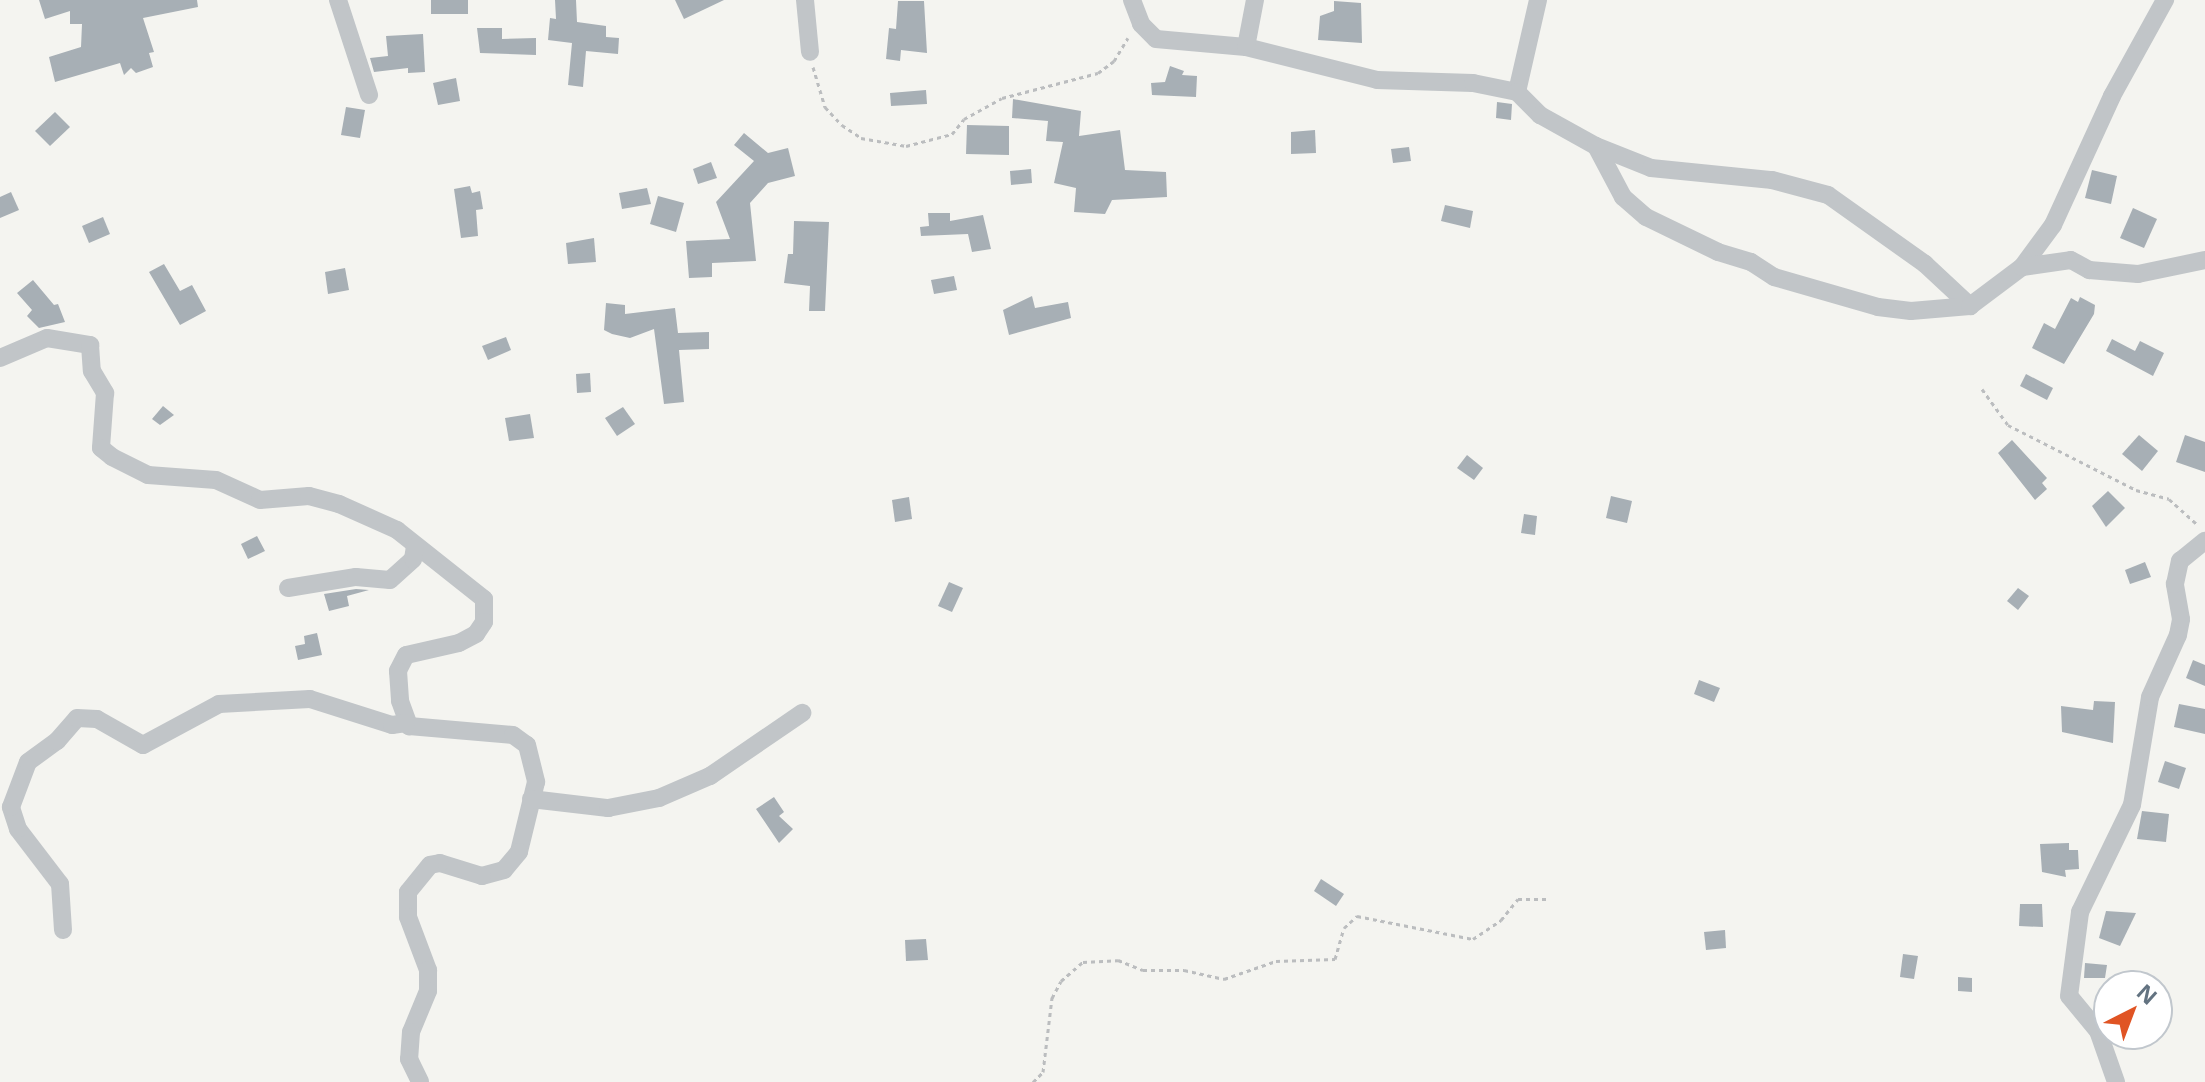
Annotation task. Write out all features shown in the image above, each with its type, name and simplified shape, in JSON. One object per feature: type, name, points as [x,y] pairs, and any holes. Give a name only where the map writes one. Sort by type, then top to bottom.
[{"type":"street","points":[[338,0],[369,95]]},
{"type":"street","points":[[805,0],[810,52]]},
{"type":"street","points":[[1246,47],[1255,0]]},
{"type":"street","points":[[1517,92],[1538,0]]},
{"type":"street","points":[[1596,146],[1623,197],[1646,217],[1774,277],[1878,307],[1911,311],[1970,306],[2022,267],[2053,225],[2112,96],[2165,0]]},
{"type":"street","points":[[1132,2],[1141,24],[1156,39],[1246,47],[1377,80],[1473,83],[1517,92],[1540,115],[1596,146],[1651,168],[1772,180],[1828,195],[1935,272],[1970,306]]},
{"type":"street","points":[[2022,267],[2071,260],[2089,270],[2126,275],[2205,260]]},
{"type":"street","points":[[0,358],[47,338],[90,345],[92,371],[105,393],[101,448],[112,457],[148,475],[216,480],[260,500],[299,496],[339,504],[397,530],[415,547],[479,593],[486,607],[482,628],[469,639],[402,658],[398,683],[406,723]]},
{"type":"street","points":[[2116,1082],[2098,1031],[2069,996],[2080,912],[2132,805],[2150,697],[2178,635],[2181,619],[2175,584],[2180,561],[2205,541]]},
{"type":"street","points":[[288,588],[356,577],[390,580],[413,559],[415,547]]},
{"type":"street","points":[[63,930],[60,884],[18,829],[11,807],[28,762],[57,741],[77,718],[97,719],[143,745],[219,704],[310,699],[392,725],[406,723],[420,729],[522,739],[535,765],[519,852],[504,870],[482,876],[440,863],[430,865],[408,892],[408,917],[428,970],[428,991],[410,1046],[409,1059],[420,1082]]},
{"type":"street","points":[[531,799],[608,808],[659,798],[710,776],[802,713]]},
{"type":"path","points":[[810,52],[825,107],[842,125],[861,138],[884,143],[931,142],[952,134],[964,119],[1002,98],[1098,73],[1128,43],[1132,2]]},
{"type":"path","points":[[1982,389],[2008,425],[2136,490],[2169,499],[2205,532]]},
{"type":"path","points":[[1033,1082],[1043,1072],[1052,998],[1061,981],[1083,962],[1118,960],[1143,970],[1184,970],[1224,979],[1276,961],[1335,959],[1344,928],[1357,916],[1431,929],[1453,939],[1473,939],[1486,933],[1518,899],[1549,899]]},
{"type":"building","points":[[39,0],[197,0],[198,7],[143,18],[154,52],[149,53],[153,67],[136,73],[131,68],[124,75],[120,63],[55,82],[49,57],[81,47],[82,24],[70,24],[70,11],[45,19]]},
{"type":"building","points":[[431,0],[468,0],[468,14],[431,14]]},
{"type":"building","points":[[555,0],[576,0],[577,22],[606,26],[606,37],[619,38],[618,54],[586,51],[583,87],[568,85],[572,43],[548,40],[550,18],[556,19]]},
{"type":"building","points":[[675,0],[724,0],[684,19]]},
{"type":"building","points":[[898,1],[924,1],[927,53],[901,50],[900,61],[886,59],[889,28],[896,29]]},
{"type":"building","points":[[1334,1],[1361,3],[1362,43],[1318,40],[1320,16],[1334,11]]},
{"type":"building","points":[[477,28],[502,28],[502,39],[536,38],[536,55],[480,53]]},
{"type":"building","points":[[423,34],[425,72],[408,73],[408,68],[374,72],[370,58],[388,56],[386,36]]},
{"type":"building","points":[[1170,66],[1184,71],[1182,75],[1197,76],[1196,97],[1152,95],[1151,83],[1165,82]]},
{"type":"building","points":[[456,78],[460,101],[438,105],[433,83]]},
{"type":"building","points":[[926,90],[927,104],[891,106],[890,93]]},
{"type":"building","points":[[1013,99],[1081,111],[1079,136],[1120,130],[1125,170],[1166,172],[1167,197],[1112,200],[1105,214],[1074,212],[1076,188],[1054,183],[1063,142],[1046,141],[1048,121],[1012,118]]},
{"type":"building","points":[[1497,102],[1512,104],[1511,120],[1496,118]]},
{"type":"building","points":[[346,107],[365,110],[360,138],[341,135]]},
{"type":"building","points":[[55,112],[70,127],[50,146],[35,131]]},
{"type":"building","points":[[967,125],[1009,126],[1009,155],[966,154]]},
{"type":"building","points":[[1315,130],[1316,153],[1291,154],[1291,132]]},
{"type":"building","points":[[744,133],[768,153],[788,148],[795,176],[768,183],[750,203],[756,261],[712,263],[712,277],[689,278],[686,241],[730,239],[716,202],[754,161],[734,145]]},
{"type":"building","points":[[1409,147],[1411,161],[1393,163],[1391,149]]},
{"type":"building","points":[[711,162],[717,178],[698,184],[693,169]]},
{"type":"building","points":[[1031,169],[1032,183],[1011,185],[1010,171]]},
{"type":"building","points":[[2092,170],[2117,176],[2111,204],[2085,198]]},
{"type":"building","points":[[470,186],[472,193],[480,191],[483,209],[476,210],[478,236],[461,238],[454,189]]},
{"type":"building","points":[[647,188],[651,204],[622,209],[619,193]]},
{"type":"building","points":[[11,192],[19,210],[0,218],[0,197]]},
{"type":"building","points":[[658,196],[684,203],[676,232],[650,224]]},
{"type":"building","points":[[1445,205],[1473,211],[1470,228],[1441,221]]},
{"type":"building","points":[[2133,208],[2157,219],[2144,248],[2120,238]]},
{"type":"building","points":[[928,213],[950,213],[950,221],[983,215],[991,249],[972,252],[968,234],[921,236],[920,227],[929,226]]},
{"type":"building","points":[[103,217],[110,234],[89,243],[82,226]]},
{"type":"building","points":[[794,221],[829,222],[825,311],[809,311],[810,286],[784,283],[788,254],[793,254]]},
{"type":"building","points":[[594,238],[596,262],[568,264],[566,243]]},
{"type":"building","points":[[164,264],[180,291],[192,285],[206,311],[180,325],[149,272]]},
{"type":"building","points":[[345,268],[349,290],[328,294],[325,272]]},
{"type":"building","points":[[954,276],[957,290],[934,294],[931,280]]},
{"type":"building","points":[[33,280],[54,305],[58,304],[65,322],[39,328],[27,316],[32,310],[17,293]]},
{"type":"building","points":[[1032,296],[1035,308],[1068,302],[1071,318],[1009,335],[1003,310]]},
{"type":"building","points":[[2080,297],[2095,305],[2094,314],[2064,364],[2032,348],[2044,323],[2055,329],[2071,298],[2078,302]]},
{"type":"building","points":[[606,303],[625,305],[625,314],[675,308],[678,333],[709,332],[709,349],[679,350],[684,402],[664,404],[654,329],[630,338],[604,330]]},
{"type":"building","points":[[506,337],[511,350],[488,360],[482,346]]},
{"type":"building","points":[[2112,339],[2135,351],[2140,341],[2164,353],[2153,376],[2106,351]]},
{"type":"building","points":[[590,373],[591,392],[577,393],[576,374]]},
{"type":"building","points":[[2026,374],[2053,388],[2047,400],[2020,386]]},
{"type":"building","points":[[163,406],[174,415],[160,425],[152,419]]},
{"type":"building","points":[[623,407],[635,424],[617,436],[605,418]]},
{"type":"building","points":[[530,414],[534,438],[509,441],[505,418]]},
{"type":"building","points":[[2139,435],[2158,451],[2142,471],[2122,454]]},
{"type":"building","points":[[2185,435],[2205,442],[2205,472],[2176,462]]},
{"type":"building","points":[[2012,440],[2047,478],[2042,483],[2047,489],[2035,500],[1998,453]]},
{"type":"building","points":[[1467,455],[1483,468],[1474,480],[1457,468]]},
{"type":"building","points":[[2108,491],[2125,508],[2106,527],[2092,506]]},
{"type":"building","points":[[1611,496],[1632,501],[1627,523],[1606,518]]},
{"type":"building","points":[[909,497],[912,519],[895,522],[892,500]]},
{"type":"building","points":[[1524,514],[1537,516],[1535,535],[1521,533]]},
{"type":"building","points":[[257,536],[265,551],[248,559],[241,544]]},
{"type":"building","points":[[2145,562],[2151,577],[2130,584],[2125,570]]},
{"type":"building","points":[[949,582],[963,588],[952,612],[938,606]]},
{"type":"building","points":[[2018,588],[2029,596],[2018,610],[2007,601]]},
{"type":"building","points":[[369,590],[347,596],[349,606],[329,611],[324,594]]},
{"type":"building","points":[[317,633],[322,655],[298,660],[295,646],[305,644],[304,636]]},
{"type":"building","points":[[2193,660],[2205,665],[2205,686],[2186,678]]},
{"type":"building","points":[[1699,680],[1720,688],[1714,702],[1694,694]]},
{"type":"building","points":[[2094,701],[2115,702],[2113,743],[2062,732],[2061,706],[2093,710]]},
{"type":"building","points":[[2179,704],[2205,709],[2205,734],[2174,727]]},
{"type":"building","points":[[2165,761],[2186,768],[2179,789],[2158,782]]},
{"type":"building","points":[[774,797],[784,812],[779,816],[793,829],[779,843],[756,809]]},
{"type":"building","points":[[2142,811],[2169,814],[2166,842],[2137,839]]},
{"type":"building","points":[[2069,843],[2069,850],[2078,850],[2079,869],[2065,870],[2066,877],[2042,872],[2040,844]]},
{"type":"building","points":[[1321,879],[1344,894],[1336,906],[1314,891]]},
{"type":"building","points":[[2020,904],[2042,904],[2043,927],[2019,926]]},
{"type":"building","points":[[2106,911],[2136,913],[2120,946],[2099,938]]},
{"type":"building","points":[[1725,930],[1726,948],[1706,950],[1704,932]]},
{"type":"building","points":[[926,939],[928,960],[906,961],[905,940]]},
{"type":"building","points":[[1903,954],[1918,956],[1914,979],[1900,977]]},
{"type":"building","points":[[2085,963],[2107,965],[2106,970],[2093,970],[2093,978],[2084,978]]},
{"type":"building","points":[[1958,977],[1972,978],[1972,992],[1958,991]]}]
